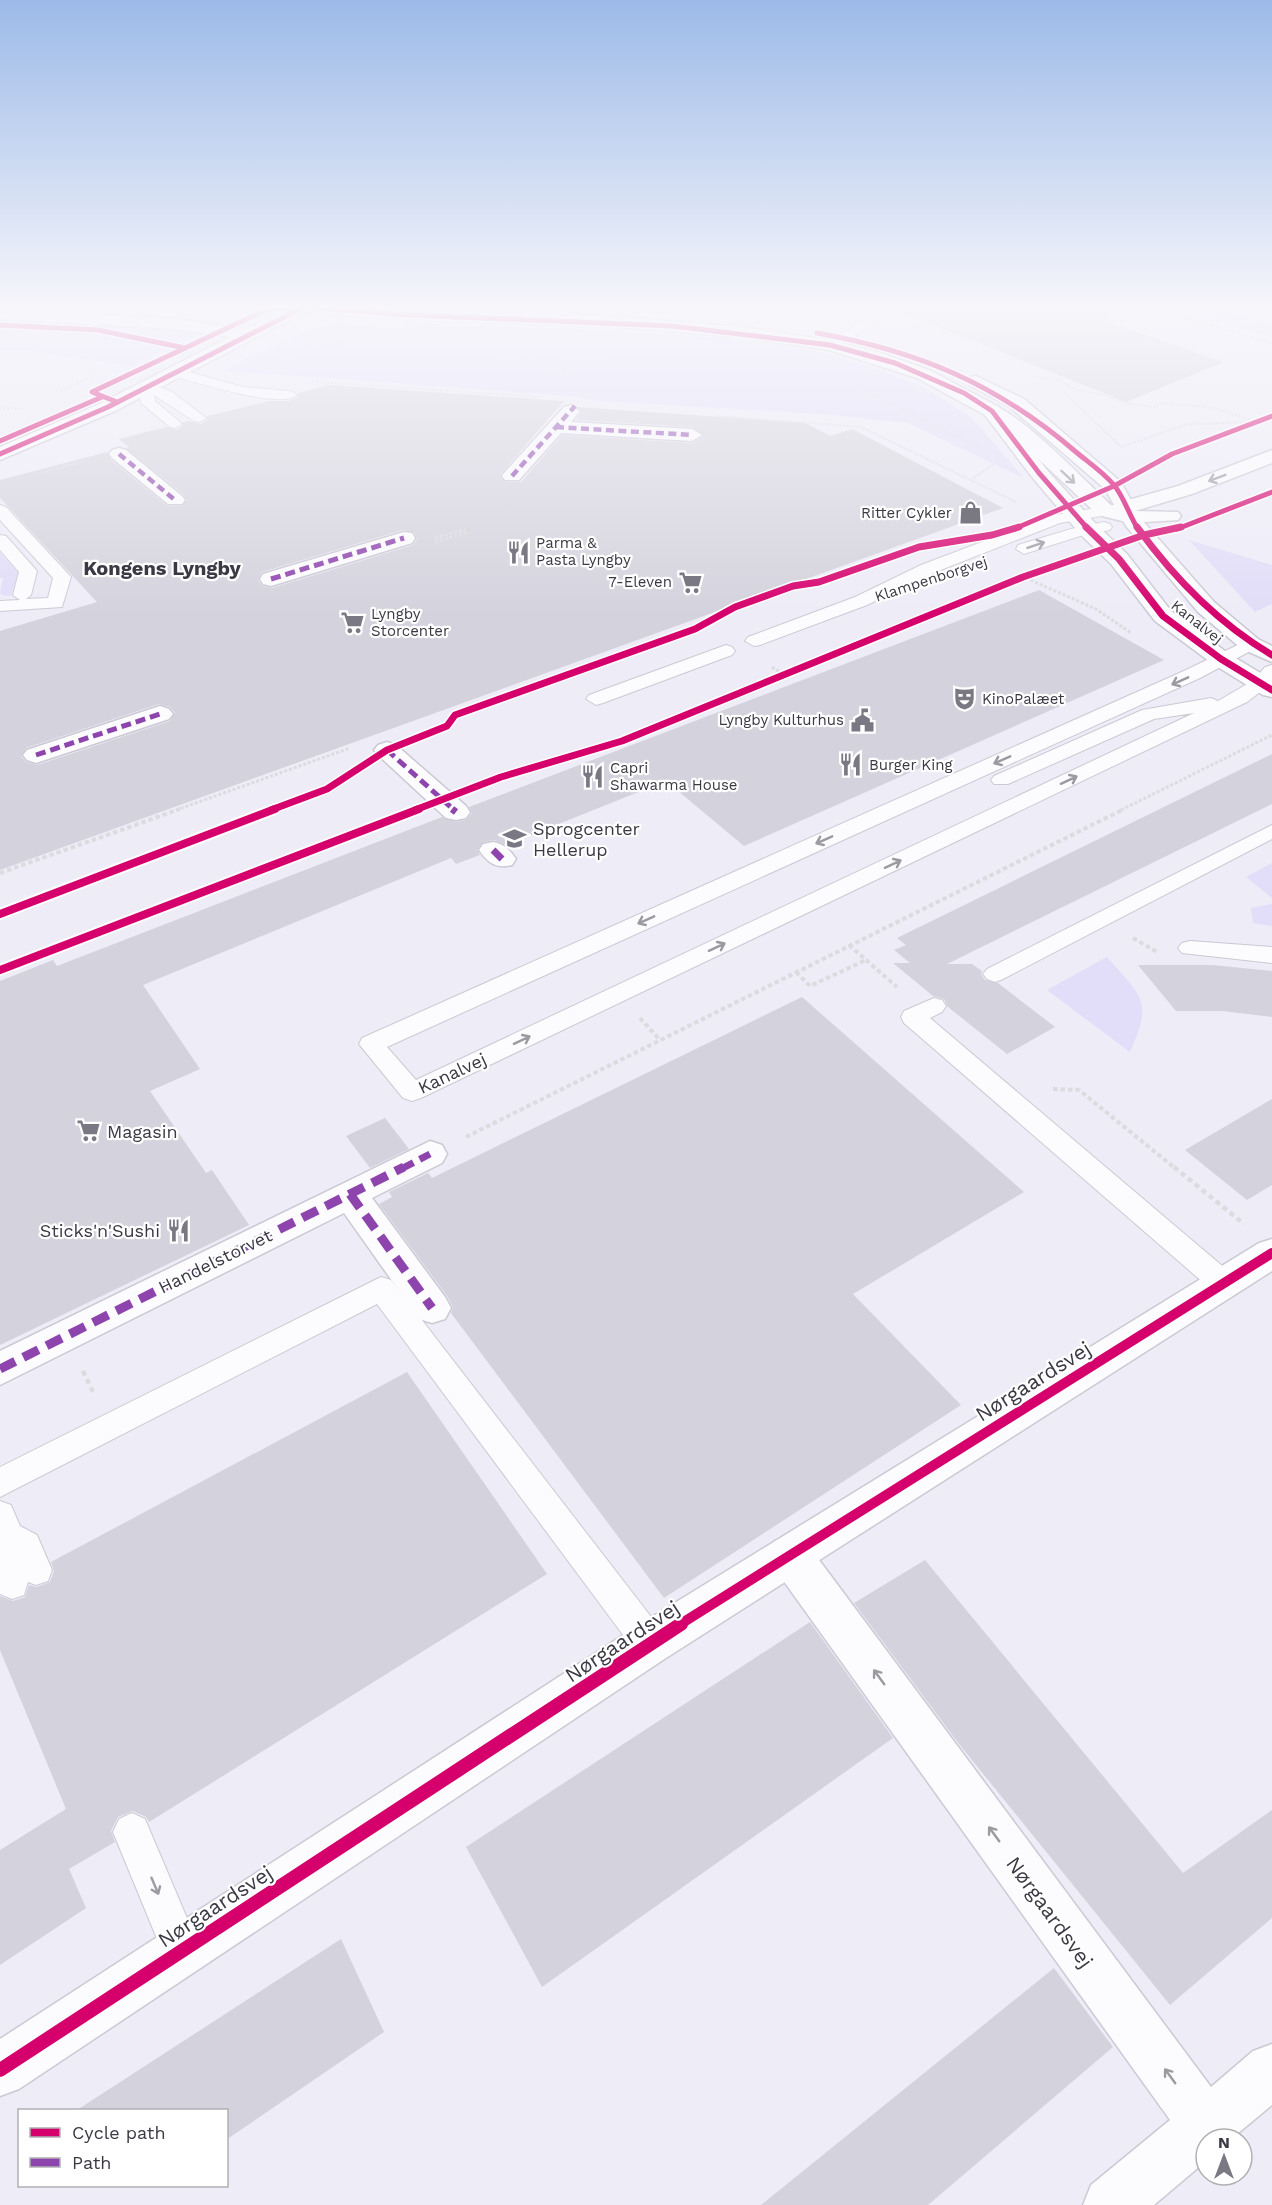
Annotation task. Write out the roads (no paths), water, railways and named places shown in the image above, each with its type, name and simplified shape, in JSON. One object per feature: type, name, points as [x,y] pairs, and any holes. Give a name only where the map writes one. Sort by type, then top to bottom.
[{"type":"street","points":[[0,441],[74,409]]},
{"type":"street","points":[[0,454],[104,409]]},
{"type":"street","points":[[512,476],[572,409]]},
{"type":"street","name":"Kanalvej","points":[[988,409],[1039,473],[1082,522],[1119,559],[1163,616],[1221,659],[1268,682]]},
{"type":"street","name":"Kanalvej","points":[[1024,409],[1068,444],[1114,486],[1123,514],[1206,607],[1250,644],[1272,655]]},
{"type":"street","points":[[992,411],[1123,514],[1171,516],[1272,479]]},
{"type":"street","points":[[556,427],[692,435]]},
{"type":"street","points":[[119,454],[175,500]]},
{"type":"street","points":[[1123,514],[1272,456]]},
{"type":"street","points":[[271,579],[404,538]]},
{"type":"street","points":[[36,755],[160,714]]},
{"type":"street","points":[[387,750],[456,812]]},
{"type":"street","name":"Handelstorvet","points":[[0,1369],[430,1154]]},
{"type":"street","points":[[350,1194],[432,1308]]},
{"type":"street","name":"Nørgaardsvej","points":[[0,2070],[650,1643],[1223,1283],[1263,1243]]},
{"type":"street","name":"Nørgaardsvej","points":[[790,1555],[1205,2124]]},
{"type":"street","points":[[1111,2205],[1272,2070]]},
{"type":"lane","points":[[156,409],[175,424]]},
{"type":"lane","points":[[186,409],[199,418]]},
{"type":"lane","points":[[0,510],[62,577],[57,603],[0,606]]},
{"type":"lane","name":"Klampenborgvej","points":[[1082,522],[1123,514]]},
{"type":"lane","name":"Klampenborgvej","points":[[754,641],[861,601],[902,591],[1050,540],[1082,522],[1123,514]]},
{"type":"lane","points":[[0,540],[28,571],[22,595]]},
{"type":"lane","name":"Kanalvej","points":[[1250,644],[1193,675],[371,1044],[412,1092],[1240,698],[1268,682]]},
{"type":"lane","points":[[596,699],[726,651]]},
{"type":"lane","points":[[1001,780],[1149,714],[1240,698]]},
{"type":"lane","points":[[995,974],[1272,831]]},
{"type":"lane","points":[[1190,948],[1272,955]]},
{"type":"lane","points":[[934,1006],[913,1017],[1223,1283]]},
{"type":"lane","points":[[0,1483],[381,1288],[650,1643]]},
{"type":"lane","points":[[4,1526],[0,1558],[24,1577]]},
{"type":"lane","points":[[132,1832],[181,1949]]},
{"type":"place","name":"Ritter Cykler","points":[[970,513]]},
{"type":"place","name":"Parma & Pasta Lyngby","points":[[518,552]]},
{"type":"place","name":"7-Eleven","points":[[690,582]]},
{"type":"place","name":"Lyngby Storcenter","points":[[353,623]]},
{"type":"place","name":"KinoPalæet","points":[[964,699]]},
{"type":"place","name":"Lyngby Kulturhus","points":[[862,720]]},
{"type":"place","name":"Burger King","points":[[851,765]]},
{"type":"place","name":"Capri Shawarma House","points":[[592,777]]},
{"type":"place","name":"Sprogcenter Hellerup","points":[[515,838]]},
{"type":"place","name":"Magasin","points":[[89,1131]]},
{"type":"place","name":"Sticks'n'Sushi","points":[[178,1230]]},
{"type":"district","name":"Kongens Lyngby","points":[[162,568]]}]
